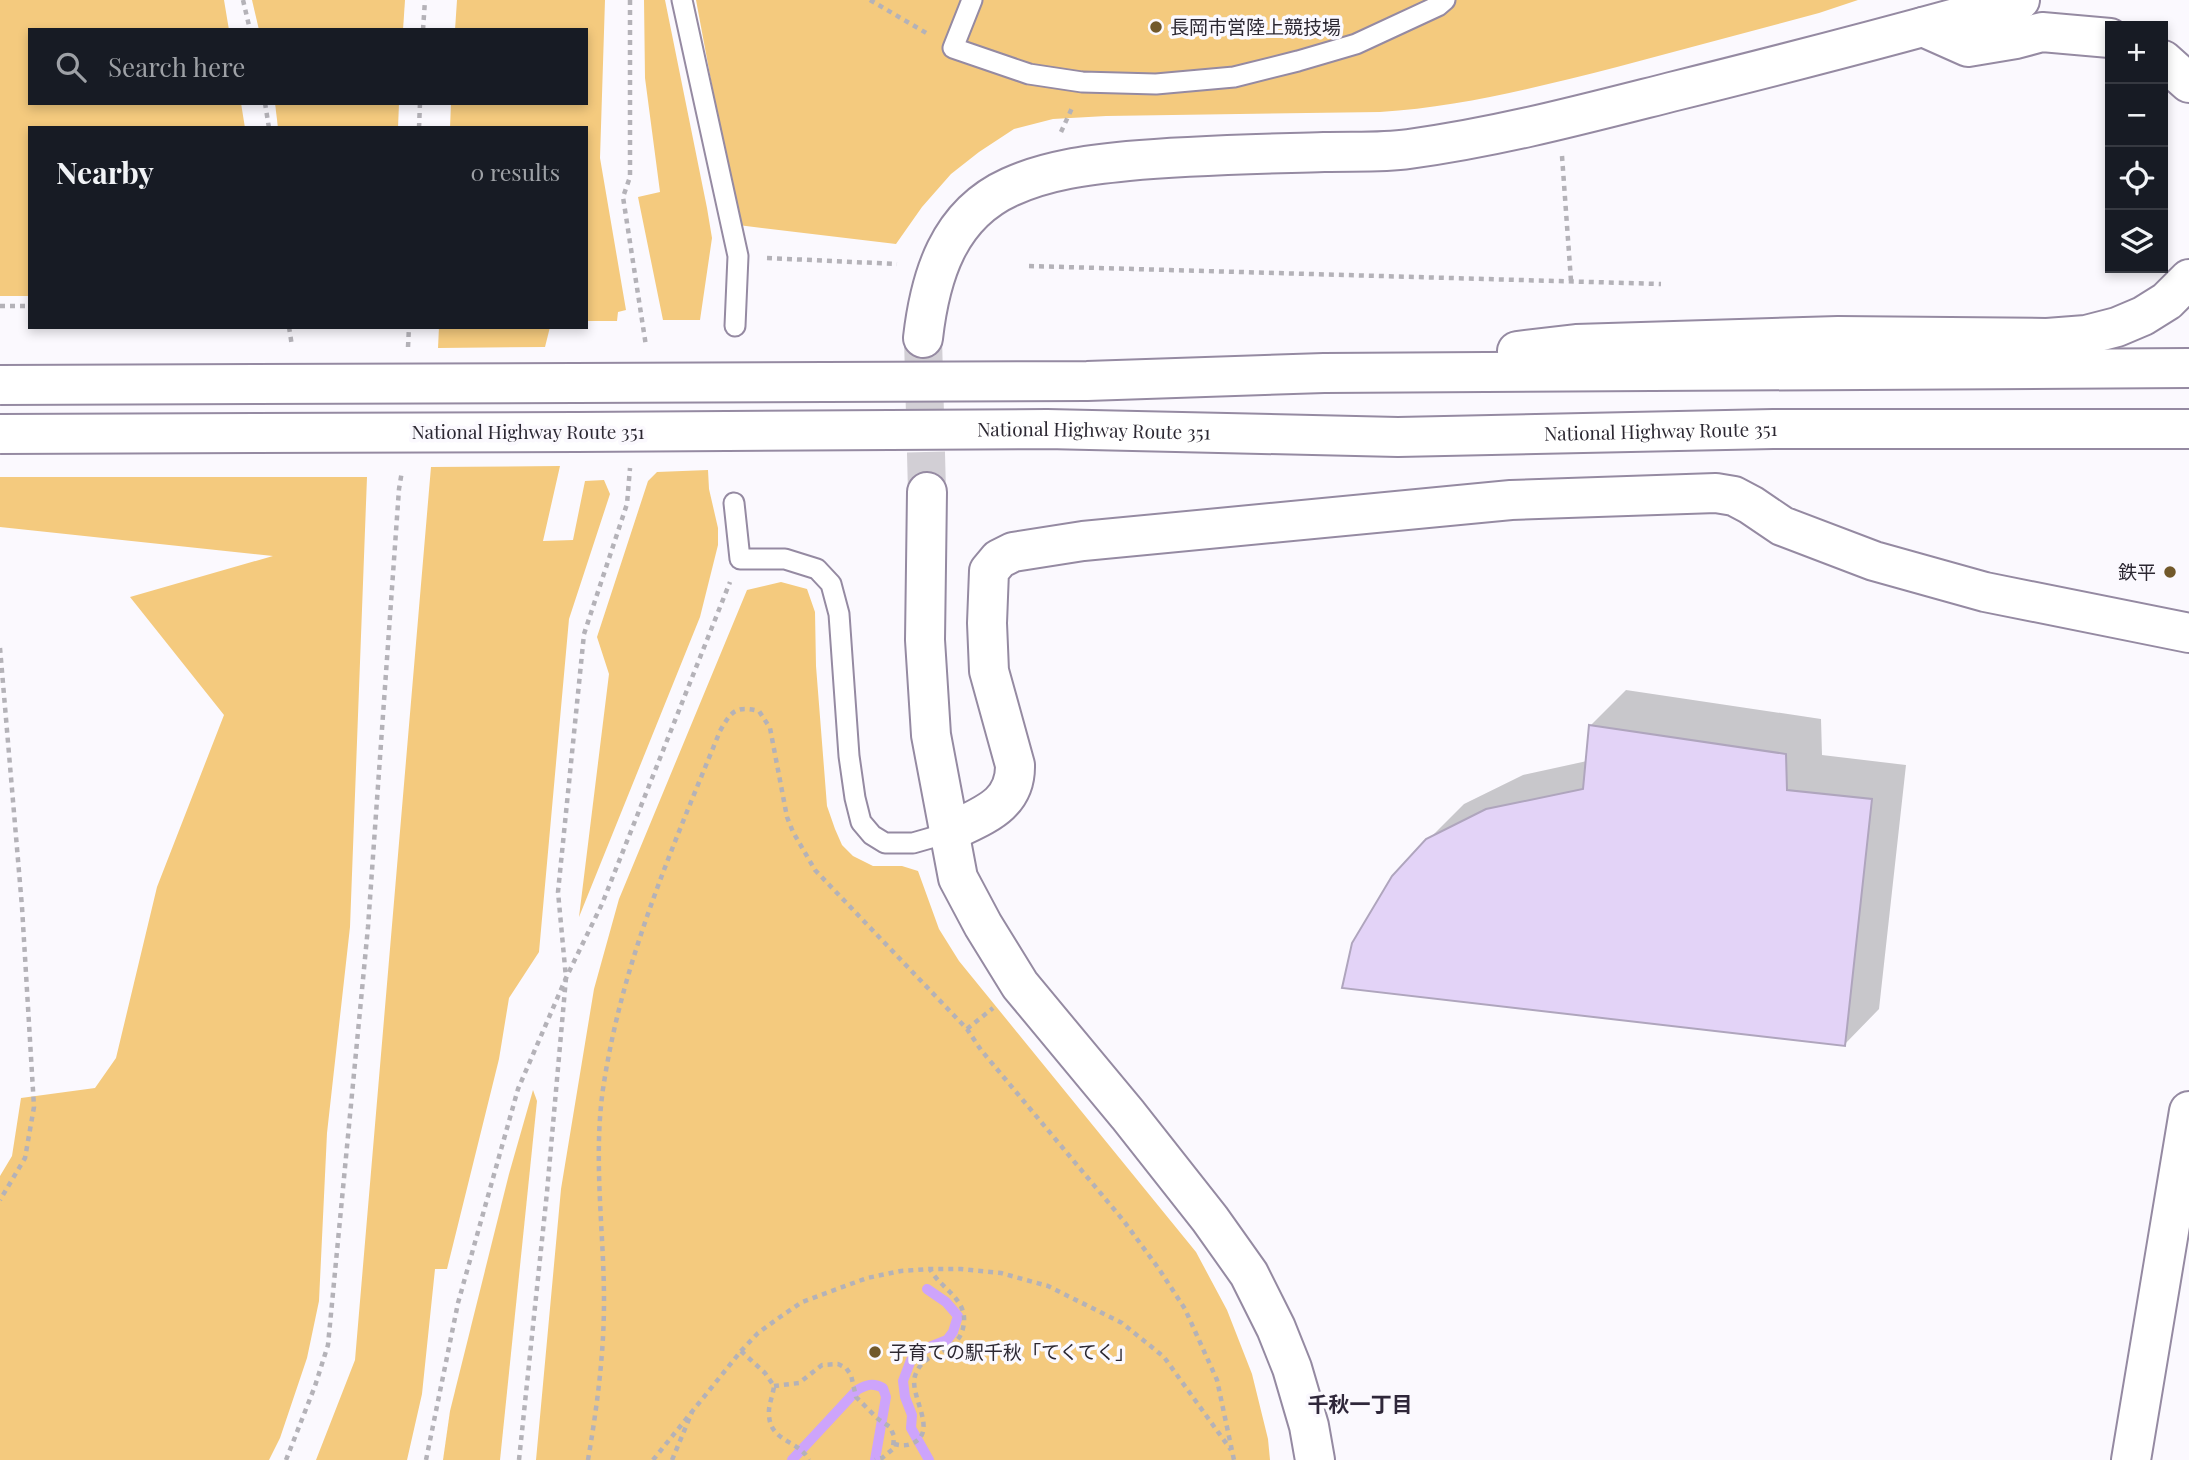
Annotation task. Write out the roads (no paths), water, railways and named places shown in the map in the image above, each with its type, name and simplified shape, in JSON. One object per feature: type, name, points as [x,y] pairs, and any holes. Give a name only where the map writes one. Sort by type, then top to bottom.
[{"type":"main road","points":[[923,338],[928,299],[937,270],[956,230],[977,208],[1007,188],[1045,174],[1093,164],[1154,159],[1404,150],[1468,140],[1923,27],[2020,0]]},
{"type":"main road","points":[[1923,27],[1968,47],[2042,32],[2105,38]]},
{"type":"main road","points":[[2168,64],[2189,83]]},
{"type":"main road","points":[[1324,373],[1576,344],[1838,336],[2047,338],[2086,335],[2117,327],[2143,316],[2167,301],[2189,279]]},
{"type":"main road","points":[[0,385],[1087,381],[1324,373],[2189,368]]},
{"type":"main road","name":"National Highway Route 351","points":[[0,434],[1047,429],[1398,437],[1773,429],[2189,429]]},
{"type":"main road","points":[[927,492],[925,640],[931,735],[958,878],[1020,985],[1136,1125],[1210,1219],[1249,1274],[1292,1368],[1309,1426],[1315,1460]]},
{"type":"main road","points":[[948,833],[988,812],[1007,797],[1016,780],[1015,765],[989,671],[987,623],[989,571],[999,559],[1013,552],[1083,541],[1498,502],[1716,493],[1734,496],[1782,526],[1874,561],[1985,592],[2189,633]]},
{"type":"main road","points":[[2131,1460],[2189,1111]]},
{"type":"lane","points":[[682,0],[738,256],[735,326]]},
{"type":"lane","points":[[972,0],[953,48],[1029,74],[1083,82],[1156,84],[1234,77],[1356,44],[1438,6],[1445,0]]},
{"type":"lane","points":[[734,503],[740,559],[785,559],[817,569],[831,584],[839,614],[849,756],[861,822],[872,835],[885,843],[913,843],[948,833]]},
{"type":"waterway","points":[[927,1289],[946,1302],[958,1316],[953,1332],[947,1340],[922,1350],[911,1360],[903,1381],[905,1397],[912,1415],[911,1428],[929,1460]]},
{"type":"waterway","points":[[792,1460],[857,1390],[873,1385],[883,1388],[886,1397],[875,1460]]},
{"type":"tunnel","points":[[923,338],[927,492]]},
{"type":"place","name":"長岡市営陸上競技場","points":[[1156,27]]},
{"type":"place","name":"鉄平","points":[[2170,572]]},
{"type":"place","name":"子育ての駅千秋「てくてく」","points":[[875,1352]]},
{"type":"district","name":"千秋一丁目","points":[[1360,1405]]}]
